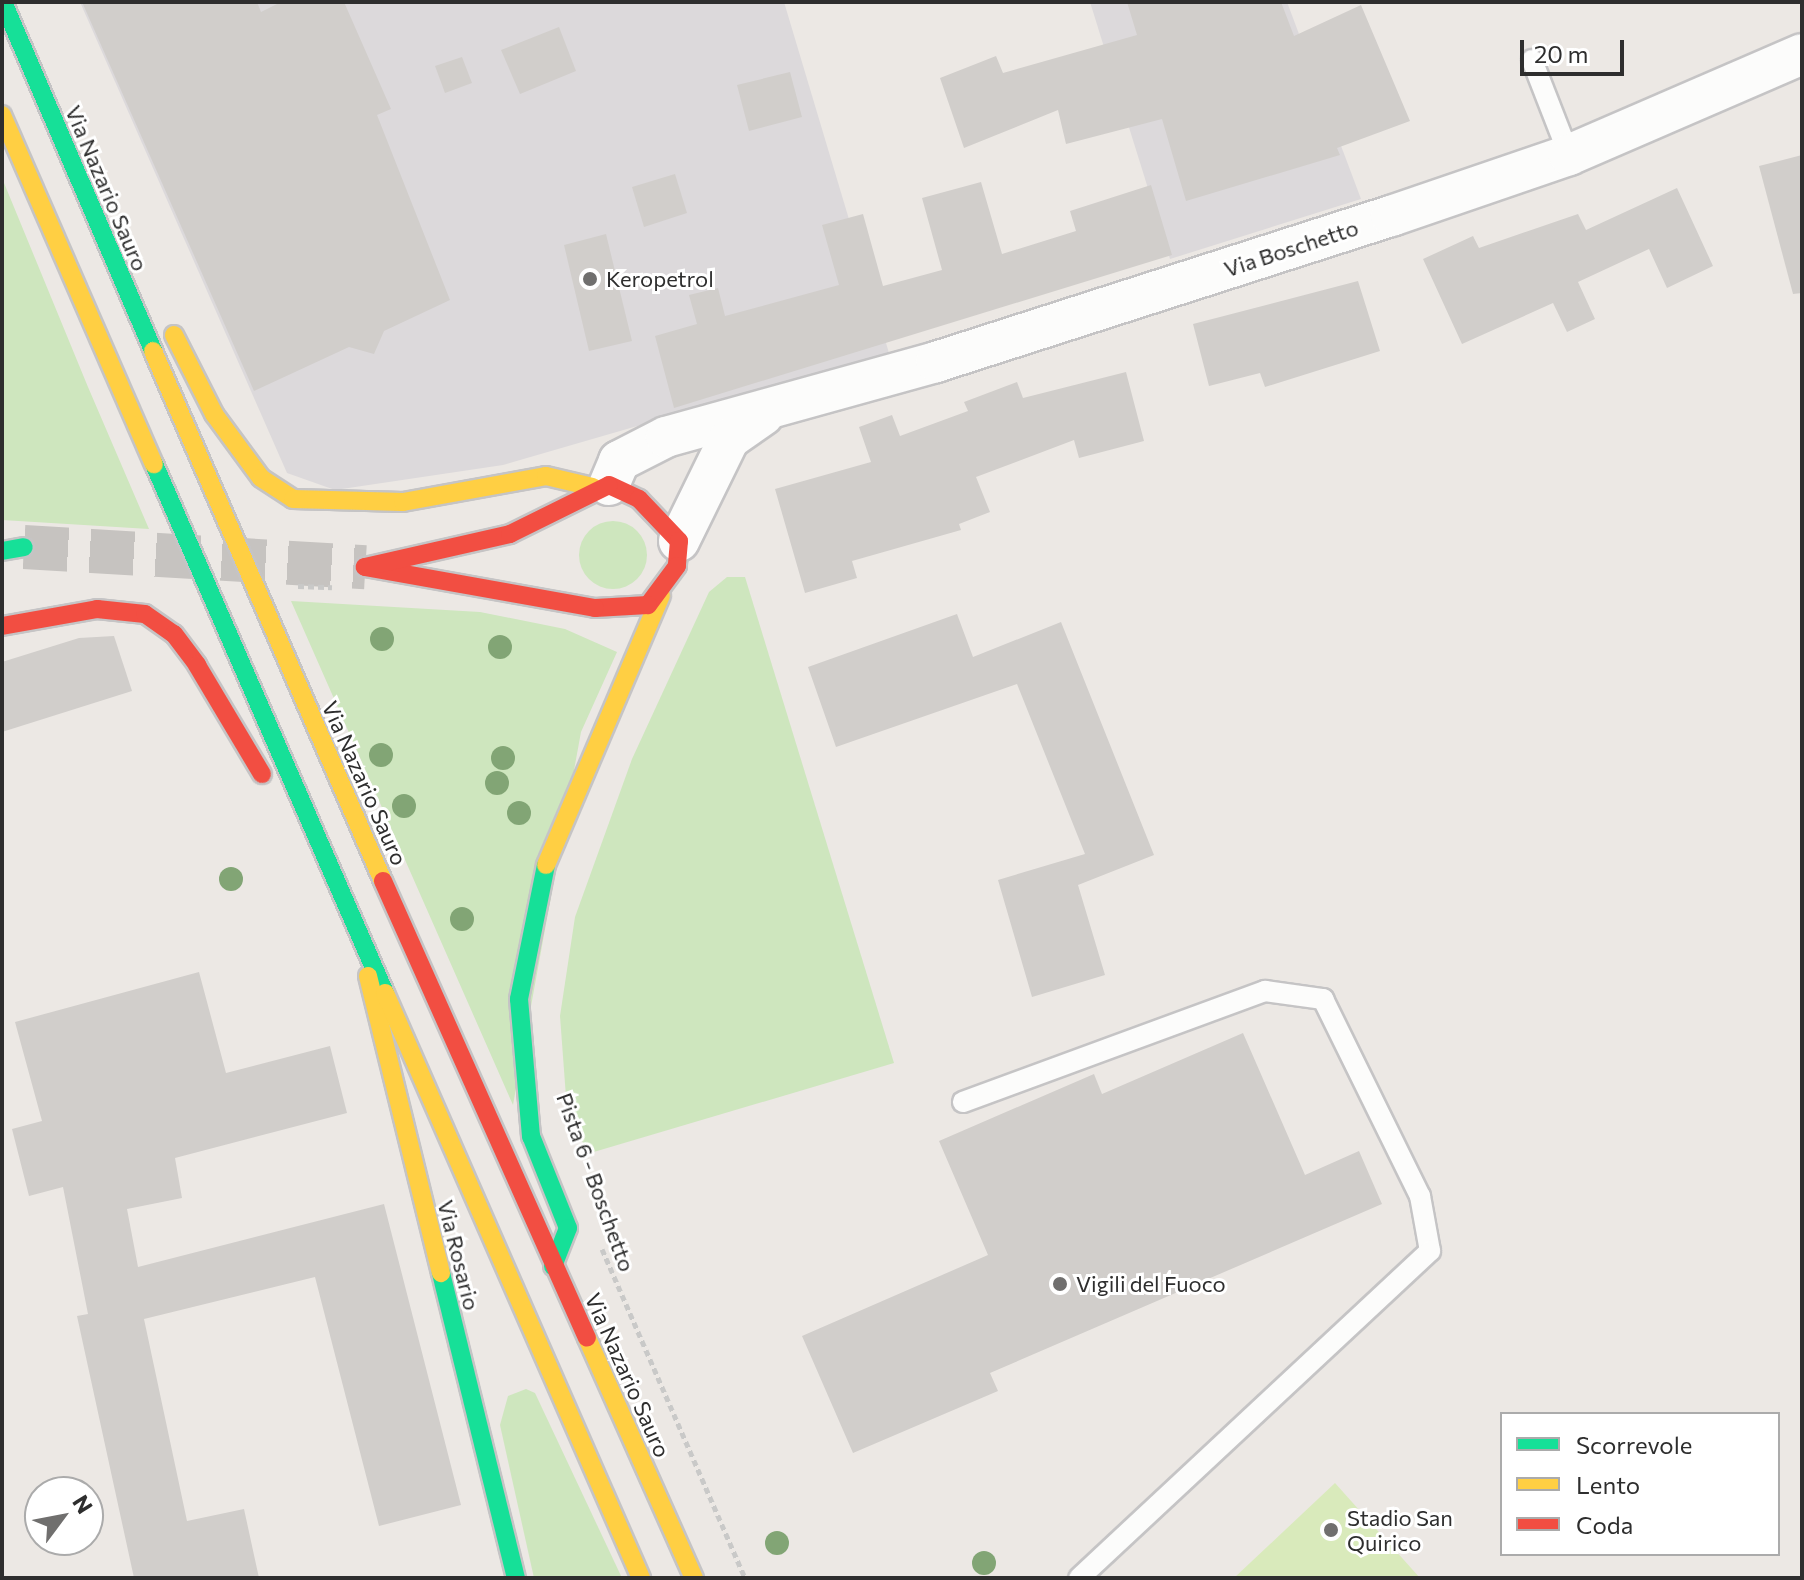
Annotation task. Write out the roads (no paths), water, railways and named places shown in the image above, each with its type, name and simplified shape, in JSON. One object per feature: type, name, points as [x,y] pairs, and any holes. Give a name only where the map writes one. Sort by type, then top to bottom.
[{"type":"main road","name":"Via Nazario Sauro","points":[[3,2],[133,310],[553,1268],[694,1578]]},
{"type":"main road","points":[[2,115],[361,943],[641,1578]]},
{"type":"main road","points":[[133,310],[172,331],[223,427],[261,478],[293,499],[403,502],[546,476],[601,486],[639,499],[679,541],[677,566],[661,596],[540,880],[519,999],[531,1136],[568,1228],[553,1268]]},
{"type":"main road","points":[[601,486],[567,510],[510,534],[365,567],[595,608],[625,610],[661,596]]},
{"type":"main road","points":[[2,548],[24,547]]},
{"type":"main road","points":[[2,626],[97,609],[145,614],[174,634],[361,943]]},
{"type":"main road","name":"Via Rosario","points":[[361,943],[516,1578]]},
{"type":"street","name":"Via Boschetto","points":[[770,410],[1569,155],[1802,54]]},
{"type":"street","points":[[601,486],[619,461],[666,437],[770,410]]},
{"type":"street","points":[[679,541],[729,439],[770,410]]},
{"type":"lane","points":[[1532,60],[1569,155]]},
{"type":"lane","points":[[963,1102],[1265,991],[1323,999],[1420,1196],[1430,1251],[1079,1578]]},
{"type":"tunnel","points":[[24,547],[365,567]]},
{"type":"place","name":"Keropetrol","points":[[590,279]]},
{"type":"place","name":"Vigili del Fuoco","points":[[1060,1284]]},
{"type":"place","name":"Stadio San Quirico","points":[[1331,1530]]}]
